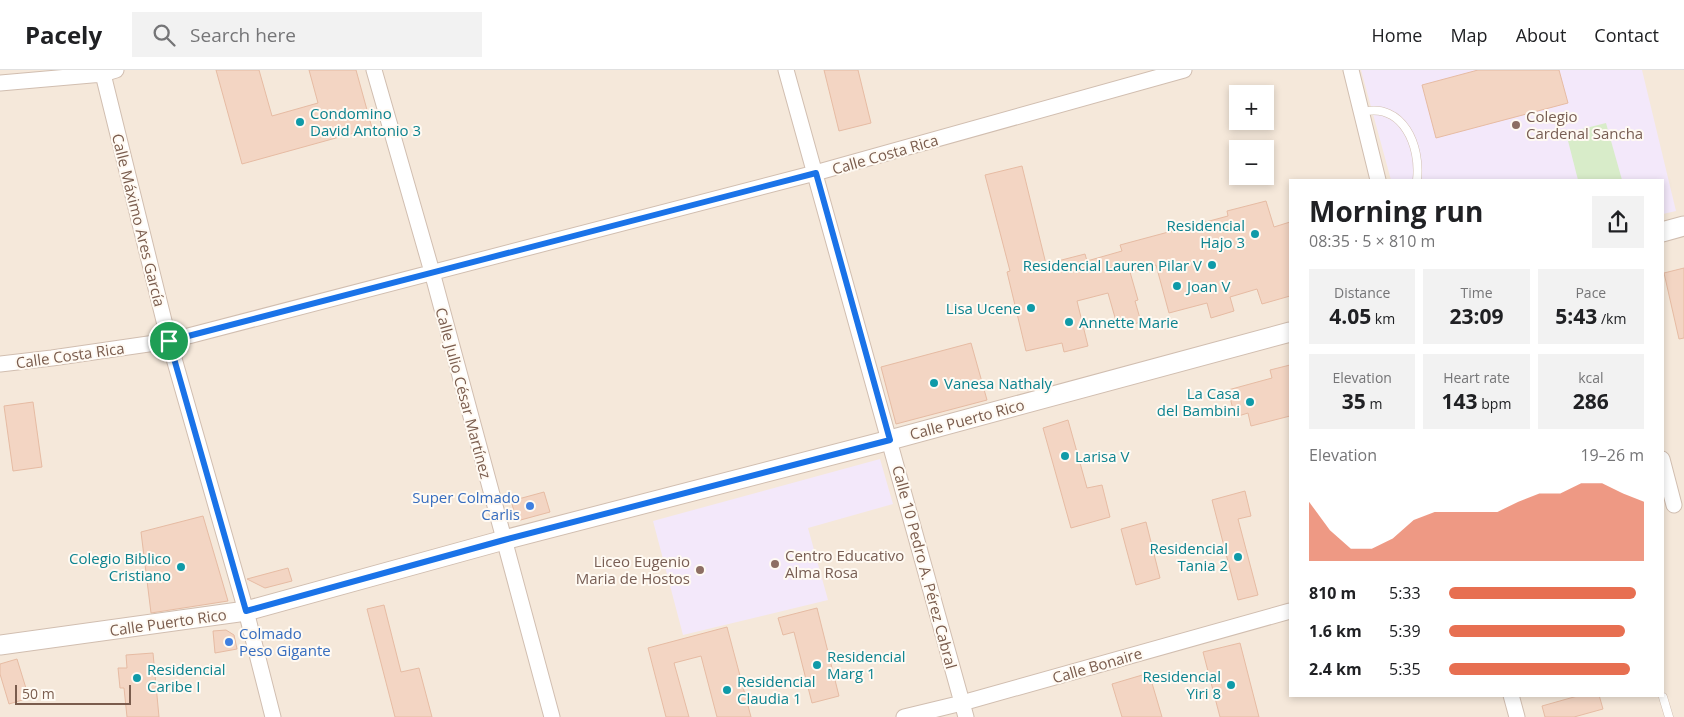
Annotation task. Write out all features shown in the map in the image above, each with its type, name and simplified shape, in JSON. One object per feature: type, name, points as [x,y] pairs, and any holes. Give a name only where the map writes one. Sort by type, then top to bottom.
[{"type":"street","name":"Calle Julio César Martínez","points":[[374,70],[432,272],[552,717]]},
{"type":"street","name":"Calle 10 Pedro A. Pérez Cabral","points":[[786,70],[964,710]]},
{"type":"street","name":"Calle Costa Rica","points":[[0,364],[169,341],[816,173],[1184,70]]},
{"type":"street","points":[[1351,70],[1378,179]]},
{"type":"street","points":[[0,83],[107,71]]},
{"type":"street","name":"Calle Máximo Ares García","points":[[107,71],[169,341],[246,611],[273,717]]},
{"type":"street","points":[[1664,231],[1684,226]]},
{"type":"street","name":"Calle Puerto Rico","points":[[0,645],[246,611],[504,540],[890,440],[1289,332]]},
{"type":"street","points":[[1664,466],[1674,505]]},
{"type":"street","name":"Calle Bonaire","points":[[904,717],[964,710],[1289,611]]},
{"type":"street","points":[[1512,697],[1517,717]]},
{"type":"lane","points":[[1362,112],[1369,110],[1393,116],[1405,127],[1414,143],[1418,168],[1417,179]]},
{"type":"lane","points":[[1663,697],[1669,717]]},
{"type":"shaded area","points":[[0,70],[1684,70],[1684,717],[0,717]]},
{"type":"shaded area","name":"Colegio Cardenal Sancha","points":[[1361,70],[1642,70],[1676,211],[1664,214],[1664,179],[1391,179]]},
{"type":"shaded area","name":"Centro Educativo Alma Rosa","points":[[880,459],[893,504],[808,528],[828,600],[683,635],[653,521]]},
{"type":"green space","points":[[1606,123],[1622,179],[1578,179],[1566,133]]},
{"type":"building","name":"Condomino David Antonio 3","points":[[216,70],[259,70],[272,116],[318,103],[309,70],[356,70],[372,128],[242,164]]},
{"type":"building","points":[[824,70],[858,70],[871,123],[839,131]]},
{"type":"building","points":[[1478,70],[1559,70],[1568,103],[1436,138],[1422,85]]},
{"type":"building","points":[[1022,166],[1046,264],[1085,254],[1087,261],[1122,251],[1120,245],[1228,216],[1227,211],[1266,201],[1274,227],[1289,222],[1289,296],[1262,304],[1257,289],[1230,297],[1234,311],[1211,318],[1207,303],[1169,313],[1156,265],[1130,272],[1138,300],[1135,301],[1141,322],[1118,328],[1108,293],[1077,301],[1088,346],[1064,352],[1062,343],[1026,351],[1007,272],[1010,271],[985,175]]},
{"type":"building","points":[[1684,268],[1684,338],[1679,339],[1664,273]]},
{"type":"building","name":"Vanesa Nathaly","points":[[971,343],[987,400],[896,424],[881,367]]},
{"type":"building","points":[[1289,365],[1289,416],[1251,426],[1248,413],[1235,417],[1228,390],[1272,378],[1270,370]]},
{"type":"building","points":[[33,402],[42,467],[13,471],[4,406]]},
{"type":"building","name":"Larisa V","points":[[1068,420],[1087,488],[1102,485],[1110,517],[1071,528],[1043,428]]},
{"type":"building","name":"Residencial Tania 2","points":[[1245,491],[1251,516],[1238,519],[1258,595],[1238,600],[1212,500]]},
{"type":"building","name":"Super Colmado Carlis","points":[[544,492],[550,512],[517,521],[511,501]]},
{"type":"building","name":"Colegio Biblico Cristiano","points":[[203,516],[228,601],[151,613],[141,532]]},
{"type":"building","points":[[1146,522],[1160,578],[1136,585],[1121,529]]},
{"type":"building","points":[[288,568],[292,581],[265,588],[247,579]]},
{"type":"building","points":[[384,605],[401,672],[419,668],[432,717],[395,717],[367,609]]},
{"type":"building","name":"Residencial Marg 1","points":[[817,608],[839,696],[812,703],[794,632],[783,635],[778,618]]},
{"type":"building","name":"Residencial Claudia 1","points":[[727,627],[751,717],[717,717],[701,656],[674,663],[689,717],[666,717],[648,648]]},
{"type":"building","points":[[226,630],[234,635],[237,649],[215,653],[213,631]]},
{"type":"building","name":"Residencial Yiri 8","points":[[1240,643],[1259,717],[1220,717],[1203,652]]},
{"type":"building","name":"Residencial Caribe I","points":[[153,653],[159,717],[127,717],[124,688],[120,688],[118,668],[127,668],[126,655]]},
{"type":"building","points":[[17,659],[29,698],[9,704],[0,674],[0,664]]},
{"type":"building","points":[[1149,673],[1162,717],[1122,717],[1112,684]]},
{"type":"building","points":[[1574,697],[1600,697],[1603,709],[1574,717],[1545,717],[1542,706]]},
{"type":"place","name":"Condomino David Antonio 3","points":[[300,122]]},
{"type":"place","name":"Colegio Cardenal Sancha","points":[[1516,125]]},
{"type":"place","name":"Residencial Hajo 3","points":[[1255,234]]},
{"type":"place","name":"Residencial Lauren Pilar V","points":[[1212,265]]},
{"type":"place","name":"Joan V","points":[[1177,286]]},
{"type":"place","name":"Lisa Ucene","points":[[1031,308]]},
{"type":"place","name":"Annette Marie","points":[[1069,322]]},
{"type":"place","name":"Vanesa Nathaly","points":[[934,383]]},
{"type":"place","name":"La Casa del Bambini","points":[[1250,402]]},
{"type":"place","name":"Larisa V","points":[[1065,456]]},
{"type":"place","name":"Super Colmado Carlis","points":[[530,506]]},
{"type":"place","name":"Residencial Tania 2","points":[[1238,557]]},
{"type":"place","name":"Centro Educativo Alma Rosa","points":[[775,564]]},
{"type":"place","name":"Colegio Biblico Cristiano","points":[[181,567]]},
{"type":"place","name":"Liceo Eugenio Maria de Hostos","points":[[700,570]]},
{"type":"place","name":"Colmado Peso Gigante","points":[[229,642]]},
{"type":"place","name":"Residencial Marg 1","points":[[817,665]]},
{"type":"place","name":"Residencial Caribe I","points":[[137,678]]},
{"type":"place","name":"Residencial Yiri 8","points":[[1231,685]]},
{"type":"place","name":"Residencial Claudia 1","points":[[727,690]]},
{"type":"route","points":[[816,173],[890,440],[504,540],[246,611],[169,341],[816,173]]}]
